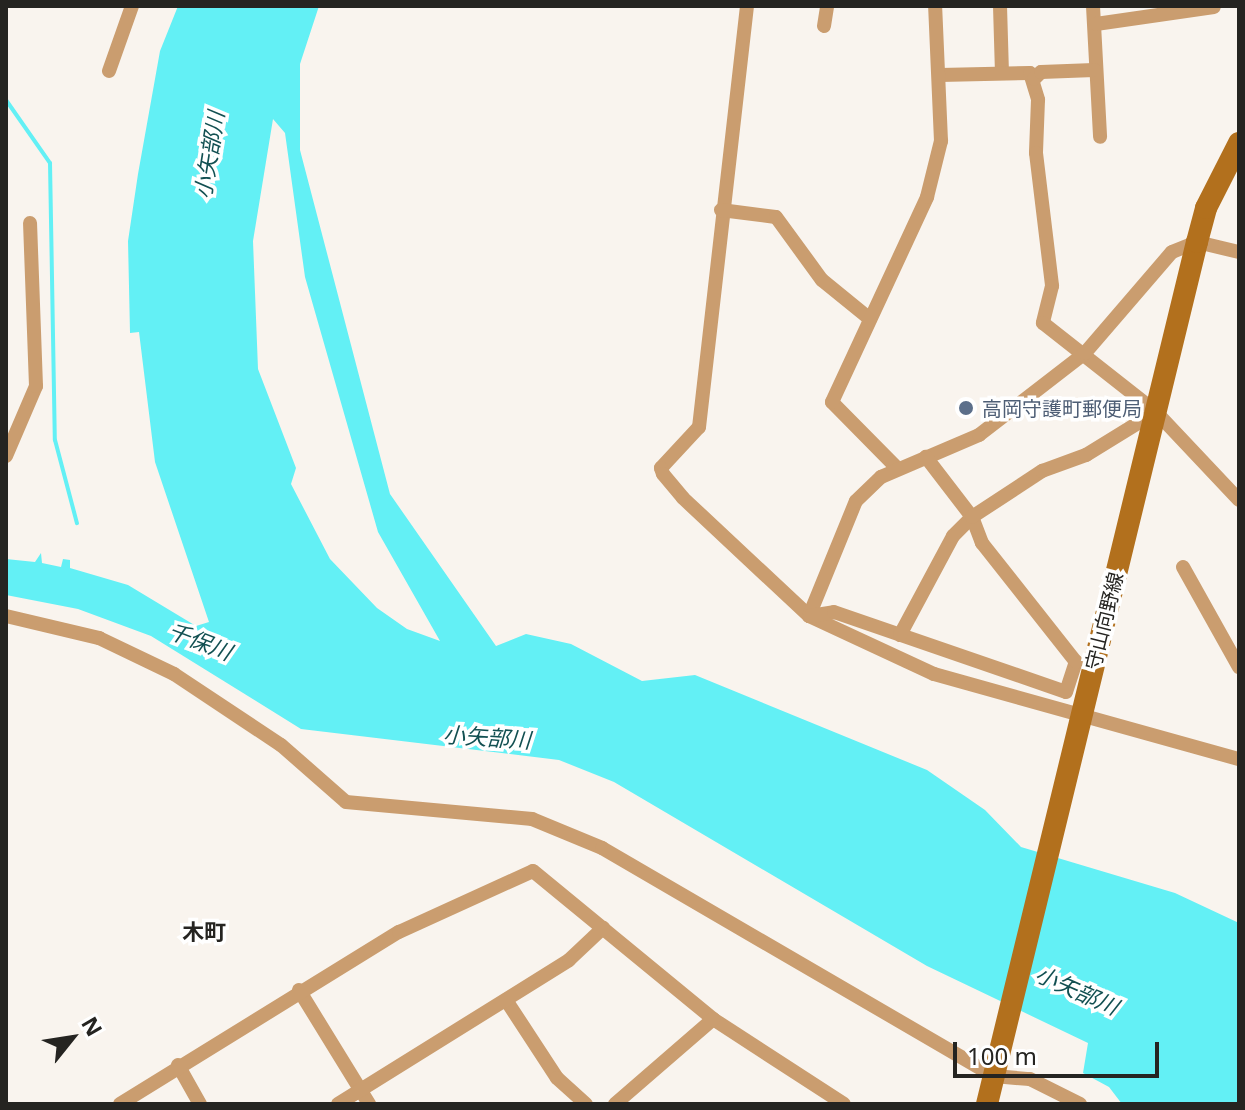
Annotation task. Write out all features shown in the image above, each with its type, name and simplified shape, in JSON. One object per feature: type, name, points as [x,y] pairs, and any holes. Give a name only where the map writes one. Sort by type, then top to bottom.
[{"type":"main road","name":"守山向野線","points":[[987,1104],[1197,242],[1206,208],[1239,143]]},
{"type":"street","points":[[109,71],[132,6]]},
{"type":"street","points":[[747,6],[721,210],[699,427],[661,468],[683,498],[760,565],[809,616],[934,674],[1078,722],[1239,759]]},
{"type":"street","points":[[824,26],[827,6]]},
{"type":"street","points":[[898,469],[832,402],[927,197],[941,141],[935,6]]},
{"type":"street","points":[[1000,6],[1002,73]]},
{"type":"street","points":[[1093,6],[1096,24],[1094,70],[1100,137]]},
{"type":"street","points":[[1096,24],[1214,7]]},
{"type":"street","points":[[1034,79],[1041,72],[1094,70]]},
{"type":"street","points":[[940,75],[1030,73],[1034,79],[1036,153],[1052,286],[1043,323],[1085,353],[1117,385],[1156,412],[1239,500]]},
{"type":"street","points":[[721,210],[776,217],[822,280],[870,319]]},
{"type":"street","points":[[6,456],[36,386],[30,223]]},
{"type":"street","points":[[809,616],[856,501],[881,477],[979,435],[1085,353],[1172,252],[1197,242],[1239,252]]},
{"type":"street","points":[[900,635],[953,536],[972,517],[1042,471],[1086,455],[1156,412]]},
{"type":"street","points":[[809,616],[834,612],[1066,692],[1076,662],[982,543],[972,517],[926,457]]},
{"type":"street","points":[[1183,567],[1239,667]]},
{"type":"street","points":[[6,616],[99,638],[174,674],[281,745],[346,802],[532,819],[602,848],[994,1069],[1030,1079],[1080,1104]]},
{"type":"street","points":[[120,1104],[299,990],[399,932],[533,871],[713,1019],[843,1104]]},
{"type":"street","points":[[338,1104],[569,960],[603,928]]},
{"type":"street","points":[[299,990],[369,1104]]},
{"type":"street","points":[[506,1000],[557,1078],[586,1104]]},
{"type":"street","points":[[615,1104],[713,1019]]},
{"type":"street","points":[[178,1065],[200,1104]]},
{"type":"water","points":[[178,6],[319,6],[300,64],[300,150],[390,494],[496,646],[526,634],[571,644],[642,681],[695,675],[927,770],[985,810],[1021,847],[1175,893],[1239,923],[1239,1104],[1122,1104],[1109,1087],[1083,1073],[1088,1043],[927,966],[614,782],[559,760],[301,729],[151,636],[78,609],[6,595],[6,559],[35,562],[41,553],[42,563],[61,567],[63,559],[70,560],[70,568],[128,585],[196,626],[209,622],[155,462],[139,332],[130,333],[128,241],[160,51]],"holes":[[[273,119],[285,133],[305,277],[378,532],[440,641],[407,629],[377,608],[330,559],[291,484],[296,468],[258,369],[253,241]]]},
{"type":"waterway","points":[[6,100],[50,163],[55,440],[77,523]]},
{"type":"place","name":"高岡守護町郵便局","points":[[966,408]]},
{"type":"district","name":"木町","points":[[204,932]]},
{"type":"water label","name":"小矢部川","points":[[209,155]]},
{"type":"water label","name":"千保川","points":[[200,641]]},
{"type":"water label","name":"小矢部川","points":[[487,737]]},
{"type":"water label","name":"小矢部川","points":[[1077,990]]}]
